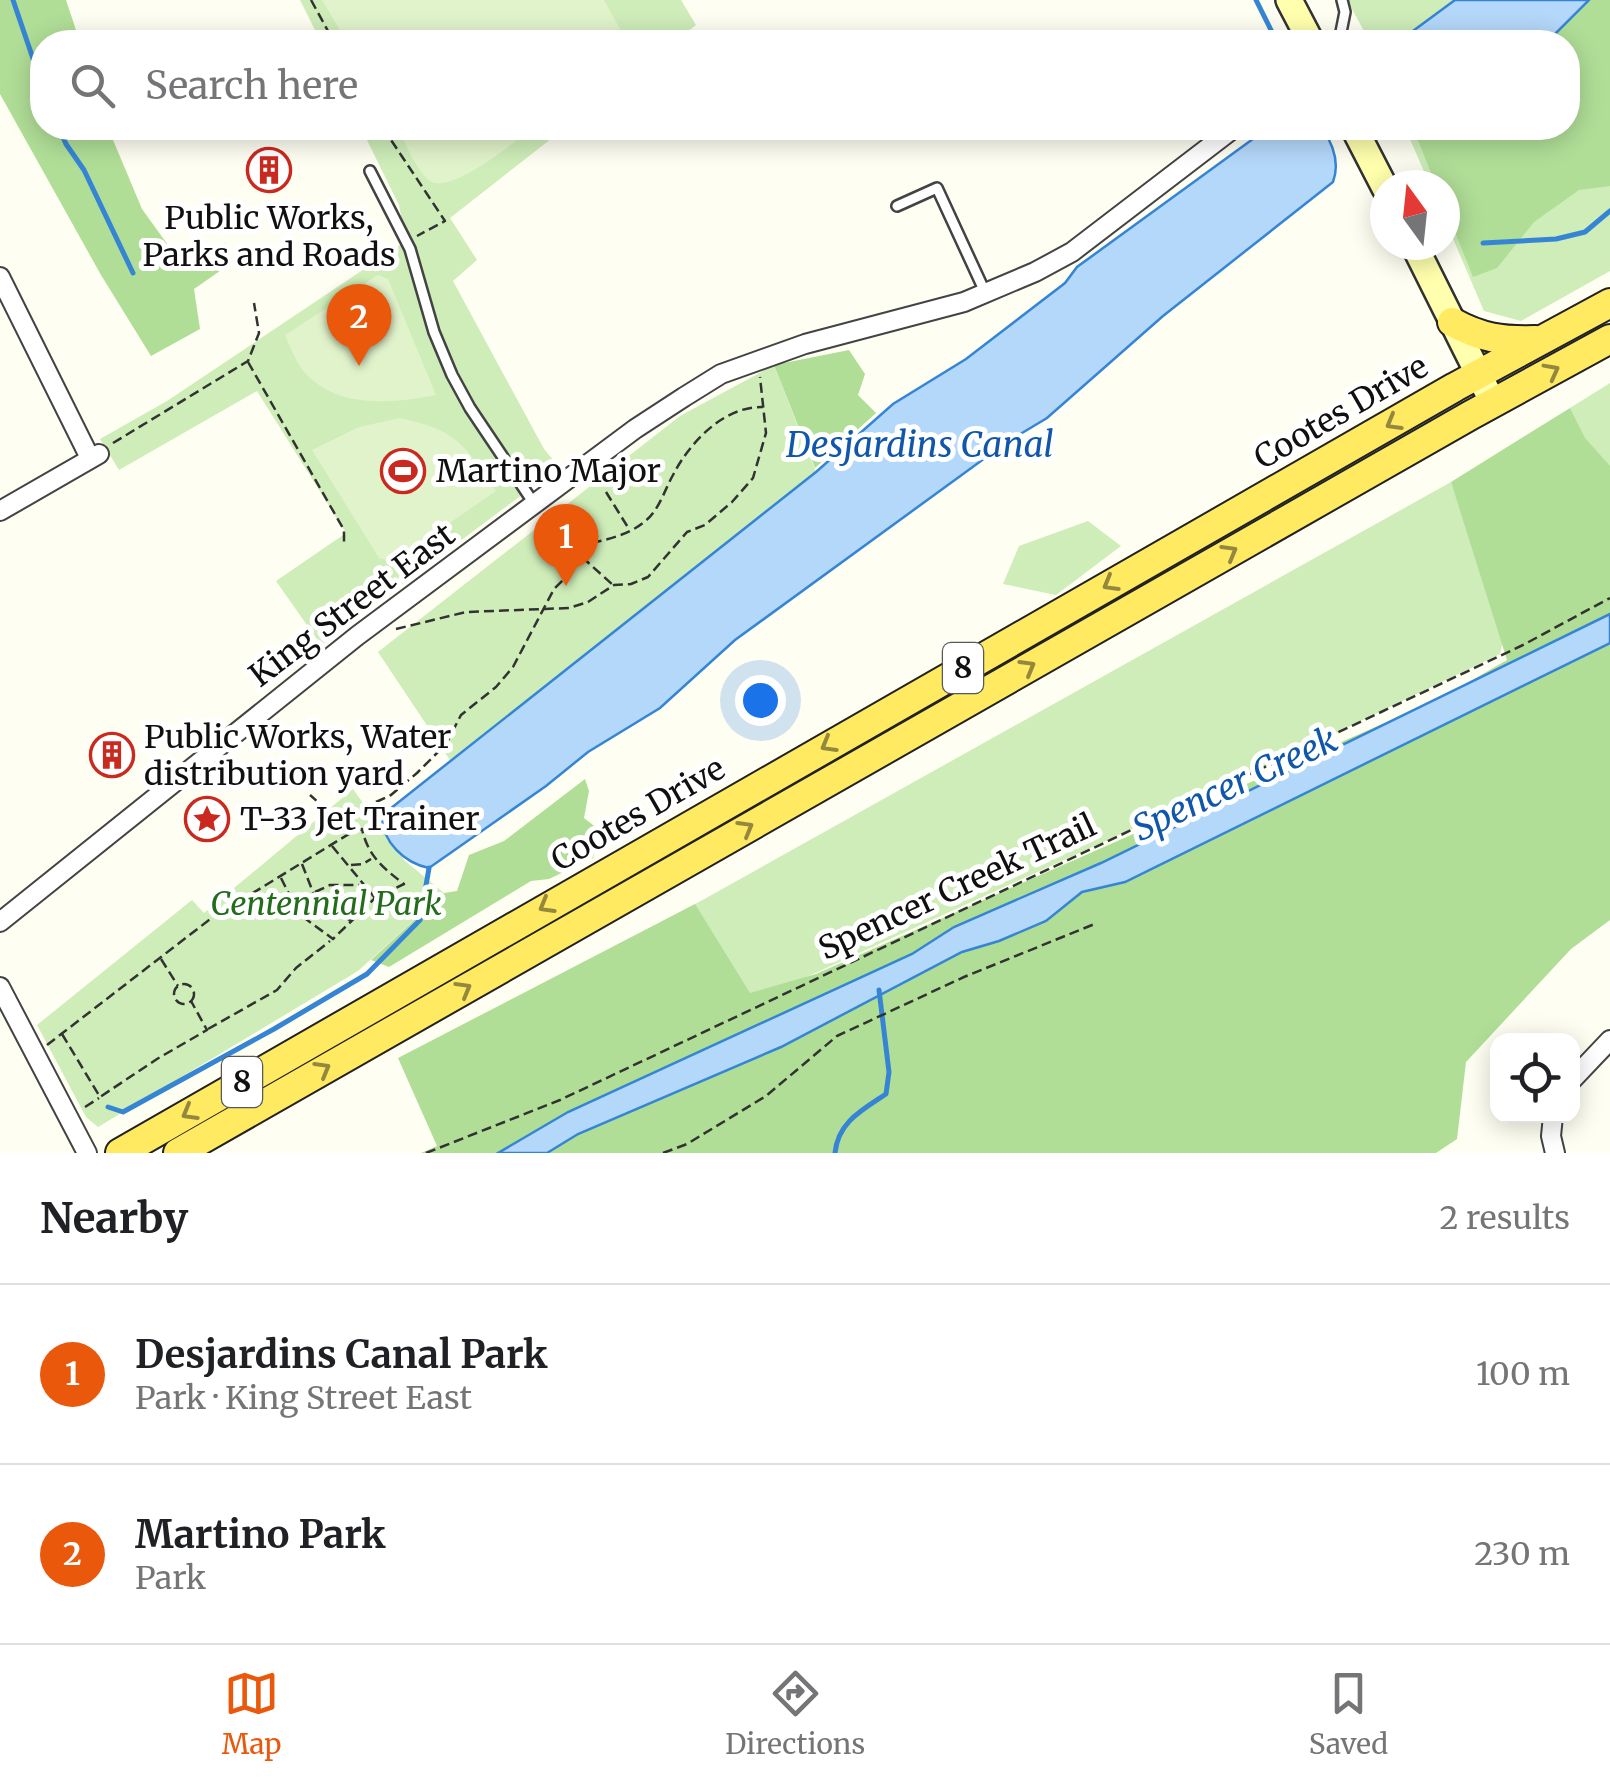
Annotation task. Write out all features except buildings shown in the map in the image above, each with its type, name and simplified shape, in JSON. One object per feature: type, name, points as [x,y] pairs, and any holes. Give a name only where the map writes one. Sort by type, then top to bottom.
[{"type":"main road","points":[[1290,0],[1305,30]]},
{"type":"main road","points":[[1360,140],[1376,170]]},
{"type":"main road","points":[[1421,260],[1493,403]]},
{"type":"main road","name":"Cootes Drive","points":[[120,1153],[1477,374],[1610,302]]},
{"type":"main road","points":[[1452,322],[1496,341],[1542,340]]},
{"type":"main road","name":"Cootes Drive","points":[[178,1153],[1610,340]]},
{"type":"street","name":"King Street East","points":[[0,922],[386,615],[684,396],[722,374],[805,344],[907,318],[985,292],[1072,252],[1218,140]]},
{"type":"street","points":[[0,277],[96,456],[0,511]]},
{"type":"street","points":[[0,987],[87,1153]]},
{"type":"street","points":[[1580,1075],[1602,1062],[1610,1040]]},
{"type":"street","points":[[1552,1123],[1555,1153]]},
{"type":"lane","points":[[1341,30],[1345,12],[1342,0]]},
{"type":"lane","points":[[370,171],[406,241],[434,332],[456,384],[541,500]]},
{"type":"lane","points":[[897,206],[937,188],[985,292]]},
{"type":"path","points":[[311,0],[327,30]]},
{"type":"path","points":[[391,140],[445,221],[406,241]]},
{"type":"path","points":[[96,456],[248,361],[259,332],[254,303]]},
{"type":"path","points":[[248,361],[344,530],[344,544]]},
{"type":"path","points":[[386,615],[397,630],[466,612],[570,608],[614,586],[648,578],[687,532],[732,502],[753,478],[766,434],[758,361]]},
{"type":"path","points":[[576,546],[631,531],[648,520],[674,472],[697,442],[735,411],[746,406],[765,408]]},
{"type":"path","points":[[606,492],[631,531]]},
{"type":"path","points":[[541,500],[568,522],[580,555],[614,586]]},
{"type":"path","points":[[376,802],[392,795],[417,773],[446,744],[461,715],[496,687],[512,667],[554,589],[575,568],[580,555]]},
{"type":"path","name":"Spencer Creek Trail","points":[[426,1153],[560,1100],[1505,653],[1610,598]]},
{"type":"path","points":[[310,795],[352,832]]},
{"type":"path","points":[[35,1054],[210,920],[362,829],[374,857],[404,884],[375,898],[296,968],[277,990],[156,1059],[86,1107]]},
{"type":"path","points":[[331,845],[375,898]]},
{"type":"path","points":[[350,865],[363,864],[374,857]]},
{"type":"path","points":[[302,863],[321,907]]},
{"type":"path","points":[[280,876],[299,914],[333,939]]},
{"type":"path","points":[[314,893],[330,885],[361,884]]},
{"type":"path","points":[[321,907],[335,897],[338,887]]},
{"type":"path","points":[[299,914],[305,908],[321,907],[352,921]]},
{"type":"path","points":[[663,1153],[687,1144],[766,1096],[837,1036],[964,976],[1097,923]]},
{"type":"path","points":[[160,958],[178,986]]},
{"type":"path","points":[[178,986],[190,986],[190,1001],[207,1030]]},
{"type":"path","points":[[178,986],[176,1001],[190,1001]]},
{"type":"path","points":[[62,1033],[100,1098]]},
{"type":"green space","points":[[0,0],[66,0],[76,30],[30,30],[30,140],[113,140],[142,209],[173,252],[226,243],[230,264],[194,289],[200,329],[151,356],[0,94]]},
{"type":"green space","points":[[300,0],[681,0],[696,25],[690,30],[315,30]]},
{"type":"green space","points":[[322,0],[604,0],[620,30],[340,30]]},
{"type":"green space","points":[[1347,0],[1454,0],[1414,30],[1363,30]]},
{"type":"green space","points":[[1554,0],[1610,0],[1610,186],[1579,190],[1534,222],[1497,268],[1473,277],[1460,244],[1460,170],[1430,170],[1418,140],[1580,140],[1580,30],[1511,30]]},
{"type":"green space","points":[[1610,0],[1610,271],[1521,321],[1484,311],[1460,255],[1460,170],[1423,170],[1410,140],[1580,140],[1580,30]]},
{"type":"green space","points":[[367,140],[550,140],[450,218],[477,260],[453,281],[544,449],[559,467],[321,645],[276,581],[346,533],[257,391],[119,470],[100,439],[167,401],[406,241],[399,205]]},
{"type":"green space","points":[[403,140],[517,140],[452,181],[430,181]]},
{"type":"green space","points":[[378,275],[388,279],[436,395],[386,401],[352,399],[322,387],[308,376],[292,351],[285,335]]},
{"type":"green space","points":[[849,350],[865,374],[858,395],[876,413],[815,468],[774,365]]},
{"type":"green space","points":[[774,365],[816,472],[450,760],[378,652],[680,416]]},
{"type":"green space","points":[[1610,383],[1610,495],[1570,408]]},
{"type":"green space","points":[[1570,408],[1585,438],[1610,466],[1610,920],[1571,949],[1466,1062],[1457,1139],[1436,1153],[421,1153],[437,1146],[398,1058],[695,904],[750,993],[816,974],[1441,698],[1507,660],[1451,482]]},
{"type":"green space","name":"Martino Major","points":[[400,418],[435,428],[458,442],[496,491],[393,562],[379,558],[312,450],[359,427]]},
{"type":"green space","points":[[1451,482],[1504,637],[1500,654],[1211,793],[747,1004],[681,912]]},
{"type":"green space","points":[[1088,521],[1121,546],[1056,595],[1003,584],[1019,546]]},
{"type":"green space","points":[[585,779],[589,791],[584,818],[602,832],[593,858],[549,879],[531,881],[389,967],[371,960],[444,893],[457,891],[469,855],[504,841]]},
{"type":"green space","name":"Centennial Park","points":[[353,789],[404,860],[444,893],[358,971],[98,1127],[86,1117],[37,1025],[192,900],[204,913]]},
{"type":"water","points":[[1455,0],[1589,0],[1559,30],[1414,30]]},
{"type":"water","name":"Desjardins Canal","points":[[1252,140],[1329,141],[1336,168],[1333,182],[1163,316],[1047,418],[1007,442],[735,640],[660,708],[588,752],[429,868],[411,861],[390,843],[381,816],[816,472],[893,404],[966,359],[1065,283],[1077,267]]},
{"type":"water","points":[[1610,614],[1610,643],[1125,882],[1082,892],[1046,921],[962,952],[781,1047],[578,1134],[547,1153],[498,1153],[568,1112],[912,954],[954,927],[1101,863]]},
{"type":"waterway","points":[[13,0],[30,50]]},
{"type":"waterway","points":[[1256,0],[1271,30]]},
{"type":"waterway","points":[[64,140],[84,170],[133,273]]},
{"type":"waterway","points":[[1483,243],[1556,239],[1585,232],[1610,211]]},
{"type":"waterway","points":[[108,1107],[123,1112],[367,974],[420,920],[429,868]]},
{"type":"waterway","points":[[835,1153],[846,1125],[886,1094],[889,1072],[879,990]]},
{"type":"place","name":"Public Works, Parks and Roads","points":[[269,170]]},
{"type":"place","name":"Martino Park","points":[[359,366]]},
{"type":"place","name":"Martino Major","points":[[403,471]]},
{"type":"place","name":"Desjardins Canal Park","points":[[566,586]]},
{"type":"place","name":"Public Works, Water distribution yard","points":[[112,755]]},
{"type":"place","name":"T-33 Jet Trainer","points":[[207,819]]},
{"type":"water label","name":"Spencer Creek","points":[[1235,784]]}]
